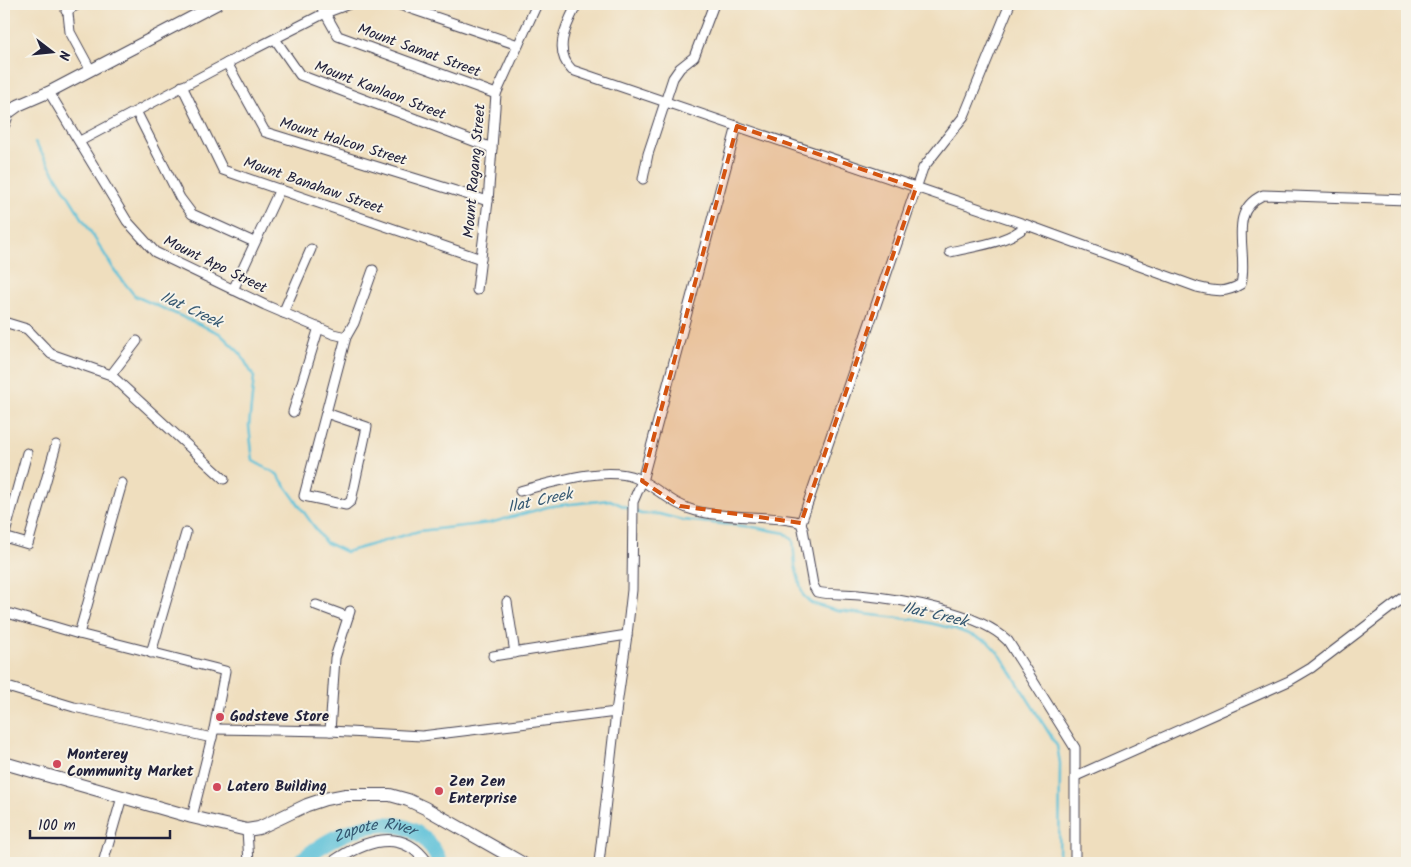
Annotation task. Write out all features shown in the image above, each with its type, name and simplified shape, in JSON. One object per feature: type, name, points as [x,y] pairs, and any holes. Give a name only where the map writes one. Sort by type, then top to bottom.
[{"type":"main road","points":[[4,763],[192,817],[247,830],[272,823],[307,805],[325,799],[346,796],[390,796],[408,800],[426,808],[522,863]]},
{"type":"street","points":[[80,4],[67,7],[70,32],[90,69]]},
{"type":"street","points":[[4,124],[8,113],[19,105],[49,92],[217,4]]},
{"type":"street","name":"Mount Samat Street","points":[[320,4],[338,36],[496,94]]},
{"type":"street","points":[[80,142],[137,113],[182,86],[325,13],[349,4]]},
{"type":"street","points":[[398,4],[518,46]]},
{"type":"street","name":"Mount Ragang Street","points":[[477,290],[488,201],[496,94],[537,4]]},
{"type":"street","points":[[577,4],[560,48],[566,64],[577,72],[1027,225],[1197,287],[1219,292],[1231,290],[1241,284],[1243,274],[1241,224],[1244,210],[1252,200],[1263,195],[1407,200]]},
{"type":"street","points":[[643,179],[664,100],[673,78],[680,68],[694,57],[714,4]]},
{"type":"street","points":[[1010,4],[964,116],[923,168],[800,523],[813,585],[817,592],[887,598],[943,610],[962,615],[1003,636],[1071,740],[1076,757],[1075,863]]},
{"type":"street","name":"Mount Kanlaon Street","points":[[274,40],[300,75],[492,148]]},
{"type":"street","name":"Mount Halcon Street","points":[[227,63],[265,132],[488,201]]},
{"type":"street","name":"Mount Banahaw Street","points":[[182,86],[224,170],[481,259]]},
{"type":"street","name":"Mount Apo Street","points":[[49,92],[127,220],[154,252],[282,313],[346,336]]},
{"type":"street","points":[[137,113],[180,198],[192,214],[254,242]]},
{"type":"street","points":[[599,863],[616,712],[628,635],[633,502],[642,481],[737,126]]},
{"type":"street","points":[[233,290],[280,189]]},
{"type":"street","points":[[950,252],[1005,238],[1019,233],[1027,225]]},
{"type":"street","points":[[282,313],[311,249]]},
{"type":"street","points":[[326,413],[367,427],[351,501],[346,506],[304,496],[346,336],[354,323],[373,270]]},
{"type":"street","points":[[4,322],[27,329],[51,354],[111,375],[224,479]]},
{"type":"street","points":[[293,412],[319,327]]},
{"type":"street","points":[[111,375],[137,341]]},
{"type":"street","points":[[27,453],[4,537],[28,544],[56,445]]},
{"type":"street","points":[[520,491],[576,478],[615,473],[642,481],[680,506],[697,511],[787,519],[800,523]]},
{"type":"street","points":[[79,634],[122,483]]},
{"type":"street","points":[[151,653],[186,533]]},
{"type":"street","points":[[1076,776],[1289,680],[1311,668],[1407,595]]},
{"type":"street","points":[[507,602],[515,653]]},
{"type":"street","points":[[316,605],[349,614],[335,658],[330,731]]},
{"type":"street","points":[[4,612],[79,634],[225,671],[213,734],[192,817]]},
{"type":"street","points":[[493,656],[628,635]]},
{"type":"street","points":[[4,686],[74,707],[213,734],[330,731],[422,736],[616,712]]},
{"type":"street","points":[[103,863],[122,797]]},
{"type":"street","points":[[247,830],[249,863]]},
{"type":"street","points":[[332,863],[362,846],[390,839],[411,846],[427,863]]},
{"type":"highlighted area","points":[[737,126],[916,188],[801,523],[680,506],[642,481]]},
{"type":"waterway","name":"Ilat Creek","points":[[35,142],[115,271],[135,296],[219,333],[240,353],[254,377],[249,426],[253,461],[277,474],[325,542],[346,552],[419,531],[490,523],[551,506],[610,500],[641,514],[659,514],[682,520],[753,527],[785,533],[793,540],[795,566],[803,595],[811,603],[837,611],[917,620],[955,629],[987,641],[1001,656],[1057,746],[1060,763],[1059,863]]},
{"type":"waterway","name":"Zapote River","points":[[299,863],[315,850],[334,839],[354,830],[374,825],[394,825],[412,831],[428,843],[440,863]]},
{"type":"place","name":"Godsteve Store","points":[[220,717]]},
{"type":"place","name":"Monterey Community Market","points":[[57,764]]},
{"type":"place","name":"Latero Building","points":[[217,787]]},
{"type":"place","name":"Zen Zen Enterprise","points":[[439,791]]}]
